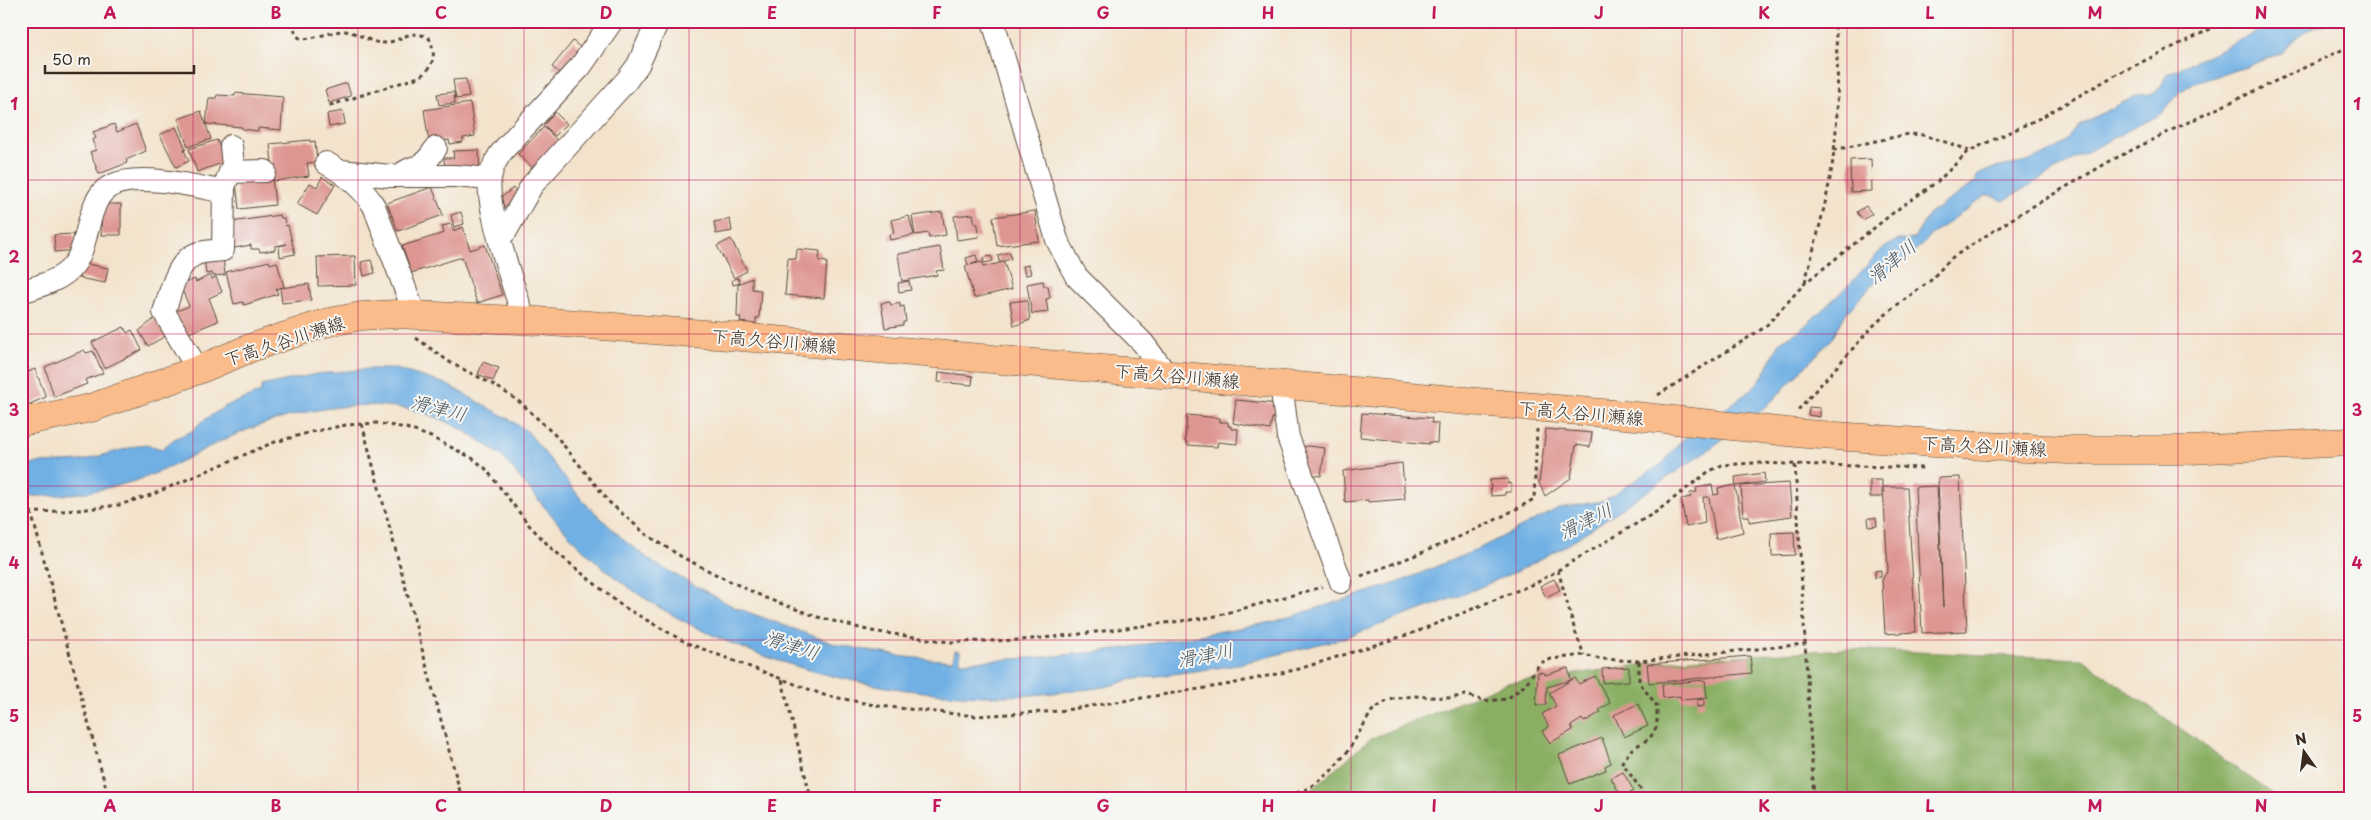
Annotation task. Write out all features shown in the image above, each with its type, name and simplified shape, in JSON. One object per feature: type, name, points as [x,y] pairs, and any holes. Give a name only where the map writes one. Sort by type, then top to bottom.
[{"type":"main road","name":"下高久谷川瀬線","points":[[21,422],[90,408],[198,370],[252,347],[324,323],[361,316],[414,315],[524,320],[1166,374],[1642,417],[1806,434],[1963,446],[2069,450],[2189,450],[2350,442]]},
{"type":"street","points":[[524,320],[493,213],[490,179],[495,160],[581,66],[612,21]]},
{"type":"street","points":[[500,237],[506,232],[532,185],[627,80],[638,65],[658,21]]},
{"type":"street","points":[[993,21],[1057,240],[1076,276],[1142,343],[1166,374]]},
{"type":"street","points":[[198,370],[164,312],[171,289],[189,258],[196,253],[224,250],[227,182],[233,165],[232,146]]},
{"type":"street","points":[[400,176],[407,169],[419,165],[429,158],[436,148]]},
{"type":"street","points":[[414,315],[374,206],[365,192],[333,167],[400,176],[455,176],[490,179]]},
{"type":"street","points":[[21,292],[62,276],[72,267],[80,256],[93,208],[110,186],[124,181],[142,180],[227,182],[265,170]]},
{"type":"street","points":[[1281,384],[1288,436],[1341,582]]},
{"type":"path","points":[[294,21],[294,31],[299,38],[304,40],[330,32],[346,31],[379,43],[412,33],[429,38],[432,43],[434,60],[428,72],[419,78],[328,106]]},
{"type":"path","points":[[1805,283],[1827,196],[1834,150],[1837,54],[1835,21]]},
{"type":"path","points":[[1642,417],[1652,399],[1765,327],[1805,283],[1898,209],[1937,182],[1969,151],[2040,118],[2117,74],[2227,21]]},
{"type":"path","points":[[1772,430],[1798,410],[1872,327],[1893,308],[1930,281],[1950,259],[2018,215],[2112,160],[2350,46]]},
{"type":"path","points":[[1834,150],[1909,134],[1924,135],[1969,151]]},
{"type":"path","points":[[414,315],[409,328],[414,337],[451,364],[496,386],[521,403],[557,437],[610,503],[647,535],[682,557],[721,578],[768,599],[818,617],[871,631],[950,642],[1022,640],[1212,617],[1341,582],[1415,556],[1474,530],[1534,499],[1539,409]]},
{"type":"path","points":[[21,513],[78,510],[119,505],[151,495],[272,443],[311,432],[376,423],[406,428],[431,437],[472,458],[485,468],[529,525],[551,548],[622,606],[643,620],[687,643],[824,695],[879,706],[976,716],[1059,711],[1213,687],[1299,669],[1416,632],[1538,582],[1656,512],[1708,472],[1722,466],[1755,463],[1874,468],[1924,468],[1933,466]]},
{"type":"path","points":[[362,424],[462,799]]},
{"type":"path","points":[[1795,465],[1814,799]]},
{"type":"path","points":[[31,512],[109,799]]},
{"type":"path","points":[[1558,570],[1575,631],[1584,655]]},
{"type":"path","points":[[1282,799],[1311,788],[1331,772],[1348,751],[1372,711],[1385,702],[1413,696],[1451,698],[1466,695],[1493,702],[1507,699],[1525,685],[1540,663],[1551,659],[1584,655],[1602,659],[1639,660],[1805,644]]},
{"type":"path","points":[[1639,660],[1639,682],[1656,706],[1657,726],[1650,738],[1632,749],[1622,762],[1647,799]]},
{"type":"path","points":[[782,680],[811,799]]},
{"type":"path","points":[[1193,799],[1210,799]]},
{"type":"green space","points":[[1844,649],[2082,659],[2280,799],[1301,799],[1370,739],[1507,683],[1677,660]]},
{"type":"water","name":"滑津川","points":[[2281,21],[2350,21],[2350,23],[2317,25],[2302,33],[2281,53],[2249,66],[2192,84],[2180,92],[2162,113],[2074,159],[2005,200],[2001,201],[1996,196],[1987,195],[1932,234],[1923,244],[1871,286],[1846,313],[1832,339],[1765,408],[1704,453],[1570,543],[1522,569],[1462,595],[1344,638],[1231,666],[1128,680],[1095,688],[1003,696],[940,694],[876,685],[812,671],[749,650],[690,624],[636,592],[580,547],[500,455],[472,435],[451,424],[430,415],[396,407],[344,406],[291,416],[241,432],[136,481],[86,492],[47,496],[21,496],[21,464],[81,461],[144,444],[162,449],[174,439],[192,431],[201,422],[224,407],[261,392],[261,386],[316,374],[368,369],[396,369],[446,384],[509,419],[528,432],[583,501],[626,542],[654,563],[734,607],[838,645],[905,657],[953,661],[955,650],[960,651],[960,662],[1045,657],[1114,650],[1273,622],[1397,583],[1478,549],[1559,508],[1603,501],[1663,463],[1681,441],[1751,390],[1763,376],[1780,342],[1799,331],[1848,286],[1881,250],[1897,240],[1914,239],[1929,214],[1973,184],[1976,181],[1977,175],[1994,168],[2027,162],[2054,150],[2065,143],[2079,125],[2138,95],[2153,94],[2160,88],[2167,74]]},
{"type":"building","points":[[573,41],[581,48],[560,73],[552,67]]},
{"type":"building","points":[[466,79],[469,97],[456,99],[453,80]]},
{"type":"building","points":[[347,83],[351,96],[329,103],[325,90]]},
{"type":"building","points":[[454,92],[455,103],[439,105],[437,94]]},
{"type":"building","points":[[235,93],[283,97],[281,130],[258,128],[258,131],[242,129],[242,127],[206,124],[209,98],[216,98],[217,95],[235,96]]},
{"type":"building","points":[[470,103],[475,136],[463,138],[463,142],[450,144],[449,140],[429,143],[424,110]]},
{"type":"building","points":[[201,111],[211,139],[188,147],[178,119]]},
{"type":"building","points":[[343,111],[345,124],[329,127],[327,114]]},
{"type":"building","points":[[555,112],[567,124],[555,136],[544,125]]},
{"type":"building","points":[[114,124],[117,132],[136,124],[146,151],[126,160],[127,163],[99,174],[90,152],[96,150],[92,140],[96,138],[93,132]]},
{"type":"building","points":[[176,127],[189,161],[176,167],[160,135]]},
{"type":"building","points":[[544,127],[562,145],[537,172],[518,154]]},
{"type":"building","points":[[217,140],[225,162],[197,172],[189,149]]},
{"type":"building","points":[[310,140],[310,142],[315,141],[317,162],[307,163],[309,176],[274,181],[270,144]]},
{"type":"building","points":[[479,150],[480,170],[445,172],[444,158],[454,158],[453,151]]},
{"type":"building","points":[[1871,159],[1872,191],[1851,192],[1850,160]]},
{"type":"building","points":[[322,177],[335,185],[317,215],[297,204],[310,183],[317,187]]},
{"type":"building","points":[[272,178],[275,205],[239,209],[236,182]]},
{"type":"building","points":[[432,187],[443,215],[398,231],[387,203]]},
{"type":"building","points":[[513,188],[520,198],[506,208],[499,199]]},
{"type":"building","points":[[102,204],[121,204],[121,235],[101,235]]},
{"type":"building","points":[[1866,206],[1872,214],[1863,220],[1857,212]]},
{"type":"building","points":[[1035,211],[1039,241],[997,246],[993,217]]},
{"type":"building","points":[[461,212],[464,224],[454,227],[451,215]]},
{"type":"building","points":[[942,212],[946,235],[929,238],[928,233],[915,235],[912,216]]},
{"type":"building","points":[[973,214],[975,224],[978,224],[979,237],[957,240],[954,216]]},
{"type":"building","points":[[280,215],[281,218],[284,218],[285,226],[288,225],[295,254],[280,257],[279,246],[287,244],[275,246],[275,250],[260,252],[259,249],[251,249],[251,245],[234,248],[231,222]]},
{"type":"building","points":[[909,216],[914,235],[890,240],[889,234],[894,233],[891,220]]},
{"type":"building","points":[[730,219],[732,231],[716,234],[714,222]]},
{"type":"building","points":[[451,224],[453,231],[463,227],[470,250],[485,245],[502,295],[477,303],[462,257],[411,273],[402,246],[444,233],[442,226]]},
{"type":"building","points":[[74,234],[76,250],[55,252],[54,235]]},
{"type":"building","points":[[731,239],[747,271],[734,278],[717,246]]},
{"type":"building","points":[[940,247],[944,270],[936,271],[937,275],[902,281],[898,254]]},
{"type":"building","points":[[797,249],[820,251],[819,261],[827,262],[824,298],[785,295],[788,258],[796,259]]},
{"type":"building","points":[[1010,252],[1011,259],[999,262],[998,255]]},
{"type":"building","points":[[976,255],[978,262],[968,265],[966,258]]},
{"type":"building","points":[[223,256],[225,275],[213,276],[212,273],[206,274],[204,258]]},
{"type":"building","points":[[355,256],[356,285],[318,286],[317,257]]},
{"type":"building","points":[[991,256],[993,261],[984,263],[983,258]]},
{"type":"building","points":[[371,260],[375,273],[364,276],[361,262]]},
{"type":"building","points":[[269,261],[270,264],[277,262],[284,287],[276,289],[278,294],[244,305],[243,302],[234,304],[226,272]]},
{"type":"building","points":[[982,262],[983,267],[1004,262],[1012,289],[974,298],[965,266]]},
{"type":"building","points":[[82,263],[108,268],[105,283],[79,278]]},
{"type":"building","points":[[1029,265],[1031,274],[1025,275],[1023,266]]},
{"type":"building","points":[[210,275],[212,279],[216,277],[222,292],[209,298],[218,321],[184,335],[174,312],[189,306],[180,285],[195,279],[196,282]]},
{"type":"building","points":[[738,278],[740,283],[733,285],[732,280]]},
{"type":"building","points":[[752,278],[752,289],[761,290],[759,318],[756,318],[756,324],[740,322],[741,317],[737,317],[738,284]]},
{"type":"building","points":[[909,281],[911,290],[899,292],[898,283]]},
{"type":"building","points":[[1043,281],[1044,286],[1048,286],[1050,298],[1046,299],[1048,312],[1032,314],[1027,284]]},
{"type":"building","points":[[309,284],[311,300],[282,303],[280,288]]},
{"type":"building","points":[[1027,300],[1030,320],[1014,326],[1010,302]]},
{"type":"building","points":[[890,302],[891,305],[900,303],[900,307],[904,306],[906,322],[903,322],[903,325],[885,328],[881,303]]},
{"type":"building","points":[[158,316],[169,334],[148,346],[139,331]]},
{"type":"building","points":[[124,327],[127,333],[132,330],[142,350],[105,368],[92,342]]},
{"type":"building","points":[[84,350],[86,353],[93,351],[103,373],[85,380],[87,384],[54,397],[45,367]]},
{"type":"building","points":[[483,362],[499,368],[493,381],[478,374]]},
{"type":"building","points":[[35,369],[46,397],[23,407],[21,388],[25,386],[22,375]]},
{"type":"building","points":[[939,372],[973,376],[972,385],[938,382]]},
{"type":"building","points":[[1236,400],[1279,404],[1277,418],[1272,418],[1270,430],[1233,423]]},
{"type":"building","points":[[1809,407],[1820,408],[1820,417],[1808,415]]},
{"type":"building","points":[[1362,413],[1432,418],[1431,423],[1438,423],[1437,443],[1429,442],[1429,444],[1360,437]]},
{"type":"building","points":[[1187,415],[1220,418],[1220,422],[1228,422],[1228,426],[1231,426],[1231,429],[1238,429],[1237,444],[1218,442],[1217,447],[1187,445],[1187,442],[1185,442]]},
{"type":"building","points":[[1546,429],[1592,433],[1590,447],[1576,445],[1571,478],[1545,496],[1539,483]]},
{"type":"building","points":[[1308,446],[1325,448],[1321,476],[1305,474],[1298,448]]},
{"type":"building","points":[[1402,463],[1405,499],[1345,502],[1343,471]]},
{"type":"building","points":[[1764,473],[1765,482],[1736,486],[1735,477]]},
{"type":"building","points":[[1960,477],[1967,631],[1922,633],[1915,487],[1937,486],[1943,607],[1938,478]]},
{"type":"building","points":[[1508,479],[1508,484],[1511,483],[1511,492],[1505,492],[1505,495],[1491,496],[1490,480]]},
{"type":"building","points":[[1870,480],[1882,480],[1882,497],[1870,497]]},
{"type":"building","points":[[1789,483],[1792,516],[1749,522],[1749,516],[1743,516],[1741,486]]},
{"type":"building","points":[[1712,485],[1714,495],[1719,494],[1718,488],[1735,485],[1743,532],[1716,539],[1709,497],[1703,497],[1705,523],[1686,527],[1681,499],[1691,497],[1690,493],[1697,492],[1696,488]]},
{"type":"building","points":[[1883,487],[1907,487],[1916,632],[1885,634],[1882,580],[1888,570]]},
{"type":"building","points":[[1868,518],[1876,518],[1877,526],[1869,527]]},
{"type":"building","points":[[1794,532],[1795,555],[1772,556],[1771,533]]},
{"type":"building","points":[[1881,570],[1881,577],[1875,578],[1875,571]]},
{"type":"building","points":[[1554,579],[1560,590],[1546,597],[1540,586]]},
{"type":"building","points":[[1750,656],[1752,673],[1649,683],[1647,664]]},
{"type":"building","points":[[1629,667],[1629,681],[1603,683],[1602,669]]},
{"type":"building","points":[[1568,668],[1571,680],[1547,687],[1546,705],[1536,705],[1538,672],[1545,673],[1545,675]]},
{"type":"building","points":[[1595,676],[1610,703],[1599,710],[1601,712],[1584,722],[1582,719],[1571,726],[1573,730],[1550,743],[1542,731],[1549,727],[1542,714],[1556,706],[1549,693],[1575,678],[1579,684]]},
{"type":"building","points":[[1705,680],[1707,698],[1681,700],[1680,696],[1663,698],[1662,684]]},
{"type":"building","points":[[1704,699],[1704,706],[1697,707],[1697,700]]},
{"type":"building","points":[[1638,704],[1648,726],[1624,737],[1614,715]]},
{"type":"building","points":[[1602,738],[1611,763],[1605,766],[1606,770],[1570,784],[1559,755]]},
{"type":"building","points":[[1623,772],[1634,791],[1622,798],[1611,778]]}]
